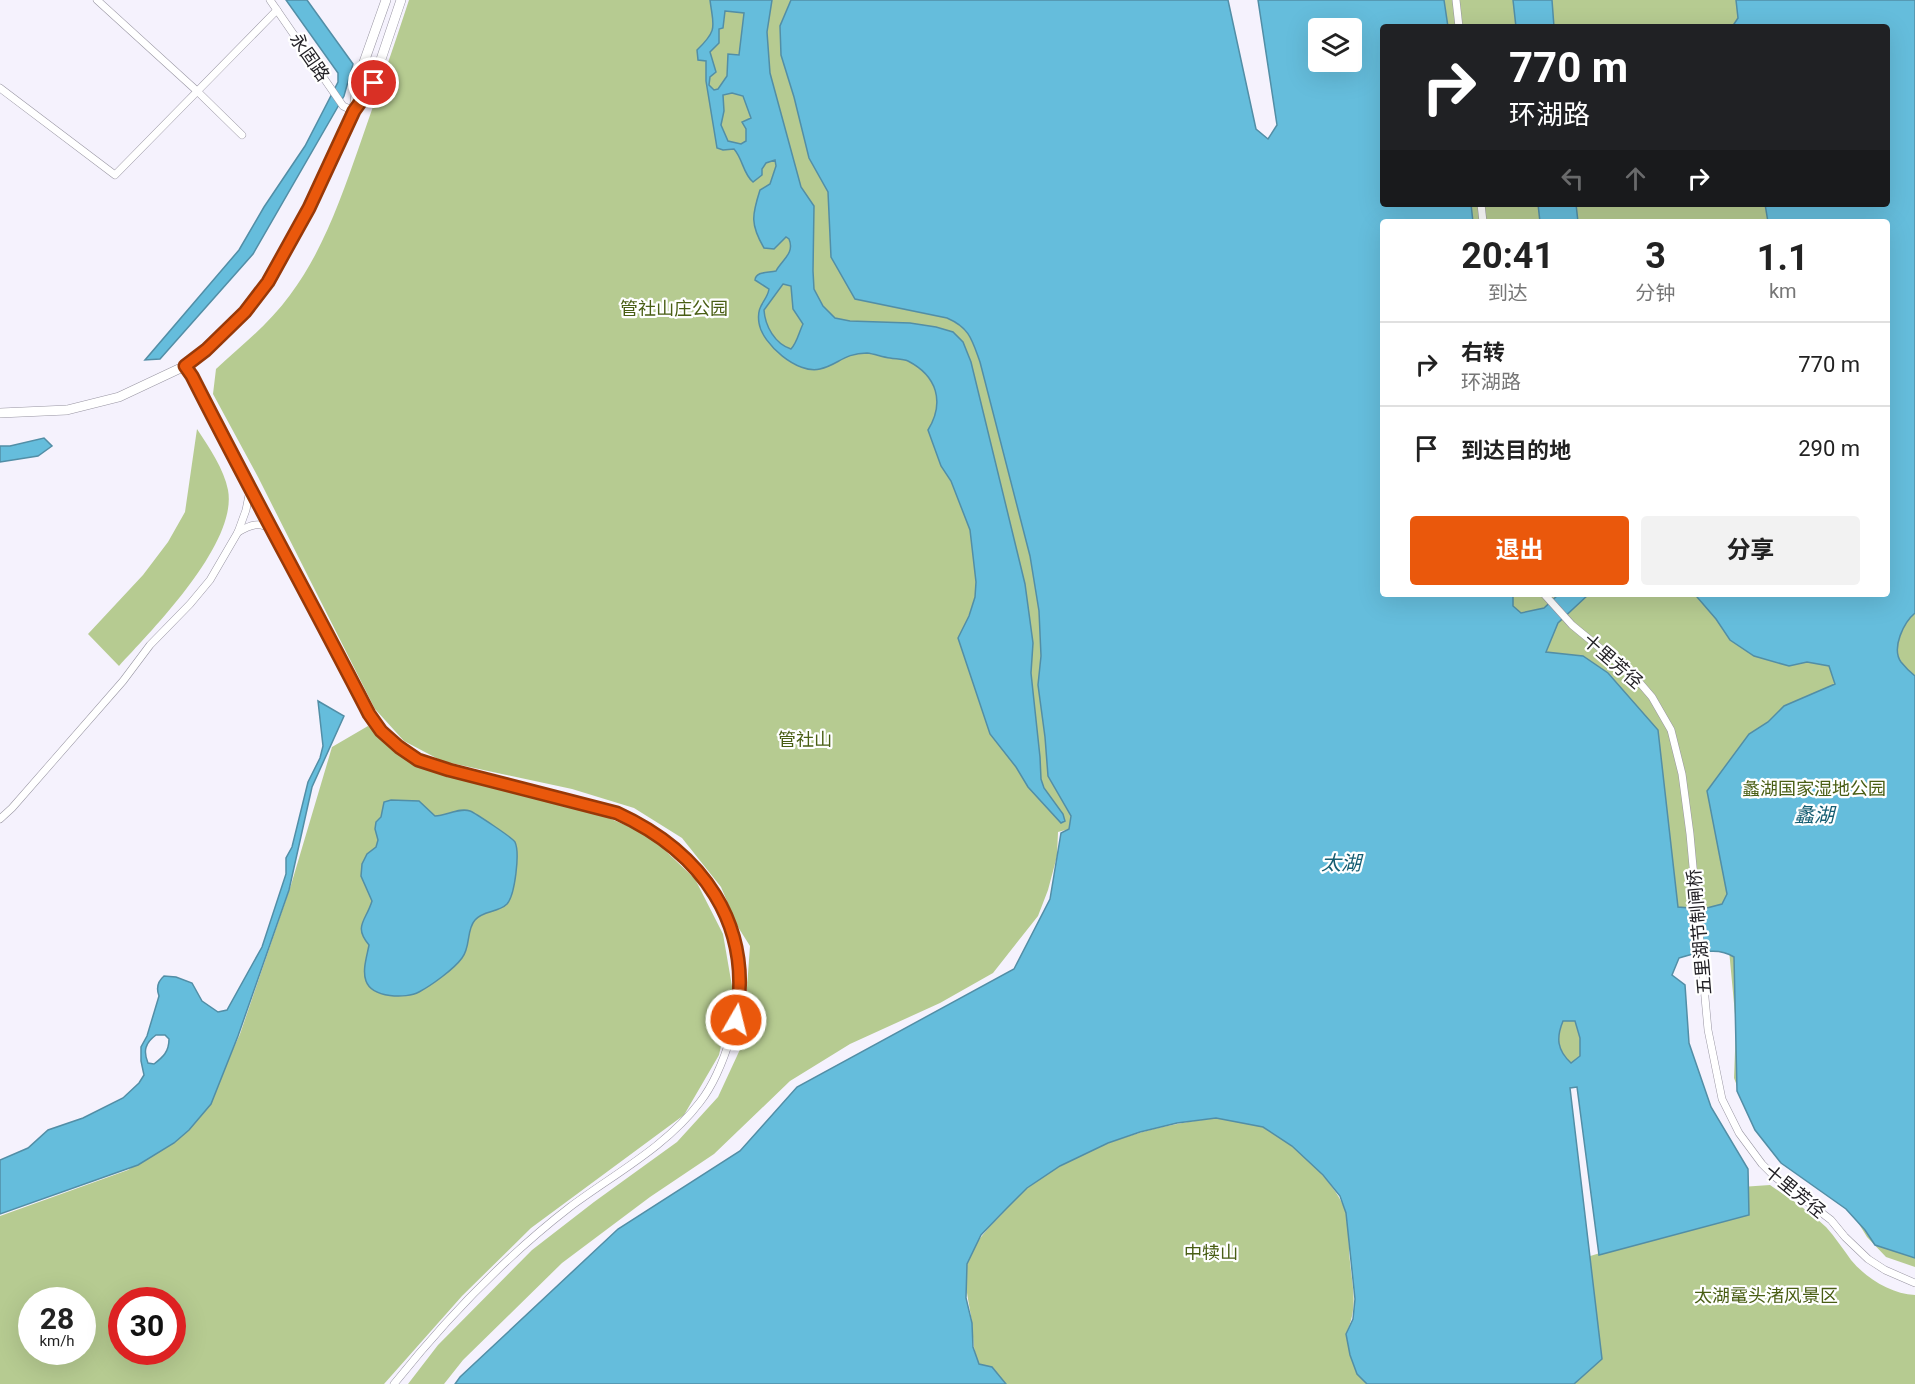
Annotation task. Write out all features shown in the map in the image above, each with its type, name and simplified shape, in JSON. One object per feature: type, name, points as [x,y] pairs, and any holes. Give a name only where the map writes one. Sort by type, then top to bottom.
[{"type":"street","points":[[97,0],[242,135]]},
{"type":"street","name":"永固路","points":[[270,0],[343,106],[354,111]]},
{"type":"street","points":[[354,111],[358,79],[386,0]]},
{"type":"street","points":[[0,413],[67,410],[119,397],[185,366],[206,350],[245,312],[268,282],[309,208],[354,111],[374,83],[401,0]]},
{"type":"street","points":[[1456,0],[1459,24]]},
{"type":"street","points":[[0,88],[115,175],[277,10]]},
{"type":"street","points":[[185,366],[250,490],[275,532],[369,714],[381,731],[418,760],[617,813],[664,838],[685,856],[720,902],[729,922],[740,969],[740,997],[727,1050],[715,1078],[696,1107],[661,1142],[571,1207],[525,1245],[453,1314],[394,1384]]},
{"type":"street","points":[[0,819],[123,681],[150,645],[210,580],[238,532],[250,490]]},
{"type":"street","points":[[238,532],[247,526],[257,524],[266,526],[275,532]]},
{"type":"street","name":"十里芳径","points":[[1547,597],[1572,625],[1634,676],[1652,697],[1671,730],[1682,774],[1690,834]]},
{"type":"street","name":"五里湖节制闸桥","points":[[1690,834],[1708,1030]]},
{"type":"street","name":"十里芳径","points":[[1708,1030],[1722,1099],[1749,1150],[1775,1177],[1831,1220],[1868,1259],[1885,1270],[1915,1283]]},
{"type":"green space","points":[[409,0],[791,0],[780,26],[781,55],[809,158],[828,192],[831,257],[855,299],[947,318],[955,322],[961,326],[972,341],[980,362],[1030,556],[1039,611],[1041,656],[1038,685],[1048,776],[1071,816],[1069,829],[1058,832],[1057,856],[1038,916],[993,973],[940,1003],[850,1044],[790,1081],[714,1154],[650,1197],[562,1263],[463,1360],[444,1384],[408,1384],[438,1345],[532,1250],[677,1142],[718,1097],[743,1043],[750,946],[738,927],[721,887],[682,838],[634,808],[572,789],[442,761],[404,741],[375,709],[258,477],[213,394],[216,369],[282,306],[302,278],[322,242],[338,205]]},
{"type":"green space","points":[[1434,0],[1520,0],[1524,24],[1438,24]]},
{"type":"green space","name":"蠡湖","points":[[1545,0],[1915,0],[1915,1267],[1886,1257],[1867,1237],[1851,1211],[1747,1112],[1734,1078],[1736,1025],[1725,907],[1670,918],[1543,655],[1538,639],[1578,597],[1890,597],[1890,219],[1571,219],[1569,207],[1890,207],[1890,24],[1547,24]]},
{"type":"green space","points":[[1457,207],[1548,207],[1550,219],[1459,219]]},
{"type":"green space","points":[[197,429],[220,466],[228,490],[228,511],[220,535],[190,584],[119,666],[88,634],[143,575],[168,542],[185,512]]},
{"type":"green space","points":[[1503,597],[1561,597],[1545,614],[1521,621]]},
{"type":"green space","points":[[368,726],[419,765],[464,779],[592,811],[649,835],[695,879],[723,934],[733,992],[719,1055],[684,1115],[531,1228],[462,1296],[384,1384],[0,1384],[0,1216],[128,1170],[182,1133],[209,1101],[240,1034],[291,885],[332,747]]},
{"type":"green space","points":[[1563,1020],[1575,1021],[1580,1038],[1580,1056],[1571,1063],[1559,1043],[1559,1032]]},
{"type":"green space","name":"中犊山","points":[[1216,1118],[1261,1126],[1285,1139],[1323,1175],[1341,1201],[1347,1218],[1354,1299],[1350,1325],[1346,1334],[1357,1374],[1367,1384],[1006,1384],[992,1367],[979,1364],[974,1348],[966,1287],[967,1265],[980,1238],[1017,1197],[1050,1172],[1095,1149],[1142,1132]]},
{"type":"green space","name":"太湖鼋头渚风景区","points":[[1770,1185],[1826,1227],[1864,1273],[1897,1292],[1915,1295],[1915,1384],[1574,1384],[1587,1257],[1740,1210],[1741,1187]]},
{"type":"water","points":[[286,0],[307,0],[353,64],[344,96],[253,254],[160,359],[145,360],[239,250],[264,207],[305,146],[338,82],[338,73]]},
{"type":"water","points":[[710,0],[772,0],[767,32],[770,73],[801,187],[814,206],[814,289],[823,306],[835,318],[936,327],[953,332],[963,342],[971,362],[1025,584],[1033,643],[1031,673],[1041,779],[1044,788],[1063,814],[1065,821],[1061,823],[1028,787],[1016,767],[990,734],[958,638],[969,616],[975,597],[976,582],[970,530],[951,481],[941,466],[928,430],[936,410],[937,400],[932,382],[918,367],[908,361],[867,353],[852,355],[832,365],[811,370],[792,363],[782,356],[762,331],[758,317],[769,289],[755,280],[760,274],[776,271],[789,252],[790,244],[786,237],[774,249],[764,248],[754,226],[755,206],[760,190],[770,184],[776,166],[775,160],[766,163],[762,169],[762,175],[753,182],[734,149],[717,148],[706,81],[706,61],[698,60],[697,50],[712,32]],"holes":[[[725,11],[744,13],[739,55],[728,54],[727,76],[718,89],[714,90],[709,85],[710,77],[716,72],[710,52],[719,43],[719,29],[723,28]],[[732,93],[743,96],[751,118],[742,122],[746,129],[746,141],[741,144],[728,141],[721,125],[724,111],[723,95]],[[783,284],[791,286],[793,309],[803,324],[791,349],[785,347],[772,334],[766,322],[764,310]]]},
{"type":"water","name":"太湖","points":[[791,0],[1228,0],[1256,129],[1268,139],[1277,125],[1258,0],[1444,0],[1448,24],[1380,24],[1380,207],[1471,207],[1473,219],[1380,219],[1380,597],[1513,597],[1513,606],[1521,613],[1544,608],[1556,597],[1586,597],[1558,623],[1546,652],[1583,656],[1608,673],[1658,730],[1678,907],[1703,909],[1722,904],[1727,894],[1707,791],[1749,734],[1768,722],[1784,706],[1835,684],[1829,666],[1807,662],[1789,666],[1754,656],[1730,640],[1697,597],[1890,597],[1890,219],[1768,219],[1766,207],[1890,207],[1890,24],[1734,24],[1738,18],[1736,0],[1915,0],[1915,613],[1903,629],[1897,650],[1901,662],[1915,676],[1915,1258],[1875,1245],[1846,1209],[1781,1163],[1755,1130],[1737,1091],[1734,957],[1714,951],[1679,958],[1672,975],[1685,985],[1689,1043],[1711,1107],[1748,1169],[1749,1215],[1599,1255],[1577,1087],[1570,1088],[1602,1359],[1574,1384],[1367,1384],[1357,1374],[1346,1334],[1353,1319],[1355,1299],[1346,1213],[1340,1196],[1323,1175],[1292,1146],[1263,1127],[1216,1118],[1177,1123],[1140,1132],[1108,1143],[1060,1166],[1027,1188],[981,1235],[967,1264],[966,1298],[972,1323],[973,1347],[979,1364],[992,1367],[1006,1384],[455,1384],[618,1229],[740,1151],[797,1087],[1014,969],[1050,899],[1061,833],[1069,829],[1071,816],[1048,776],[1038,685],[1041,656],[1039,611],[1030,556],[977,354],[972,341],[961,326],[947,318],[855,299],[831,257],[828,192],[809,158],[781,55],[780,26]],"holes":[[[1563,1021],[1575,1021],[1580,1038],[1580,1056],[1571,1063],[1559,1044],[1559,1033]]]},
{"type":"water","points":[[1513,0],[1552,0],[1554,24],[1516,24]]},
{"type":"water","points":[[1538,207],[1576,207],[1578,219],[1540,219]]},
{"type":"water","points":[[44,438],[52,446],[38,456],[0,462],[0,446]]},
{"type":"water","points":[[318,701],[344,716],[312,787],[289,890],[238,1036],[211,1104],[189,1130],[174,1143],[138,1165],[0,1214],[0,1160],[28,1148],[48,1130],[83,1118],[123,1098],[139,1083],[144,1075],[141,1047],[147,1036],[159,996],[158,985],[164,976],[176,977],[192,983],[202,1001],[218,1012],[227,1010],[262,947],[286,874],[286,858],[292,847],[308,782],[320,758],[323,746]],"holes":[[[156,1035],[165,1035],[169,1039],[165,1054],[154,1064],[148,1063],[145,1051],[147,1044]]]},
{"type":"water","points":[[419,801],[435,816],[462,810],[470,811],[513,840],[517,855],[514,883],[507,904],[478,917],[470,929],[465,954],[458,962],[430,985],[406,996],[390,996],[369,987],[365,977],[365,968],[369,945],[361,928],[372,901],[361,876],[362,864],[367,854],[376,847],[378,840],[376,822],[381,817],[384,802]]},
{"type":"route","points":[[374,83],[354,111],[309,208],[268,282],[245,312],[206,350],[185,366],[250,490],[275,532],[369,714],[381,731],[418,760],[617,813],[664,838],[685,856],[705,880],[720,902],[729,922],[740,969],[740,997],[736,1020]]},
{"type":"park label","name":"管社山庄公园","points":[[674,308]]},
{"type":"park label","name":"管社山","points":[[805,739]]},
{"type":"park label","name":"蠡湖国家湿地公园","points":[[1814,788]]}]
